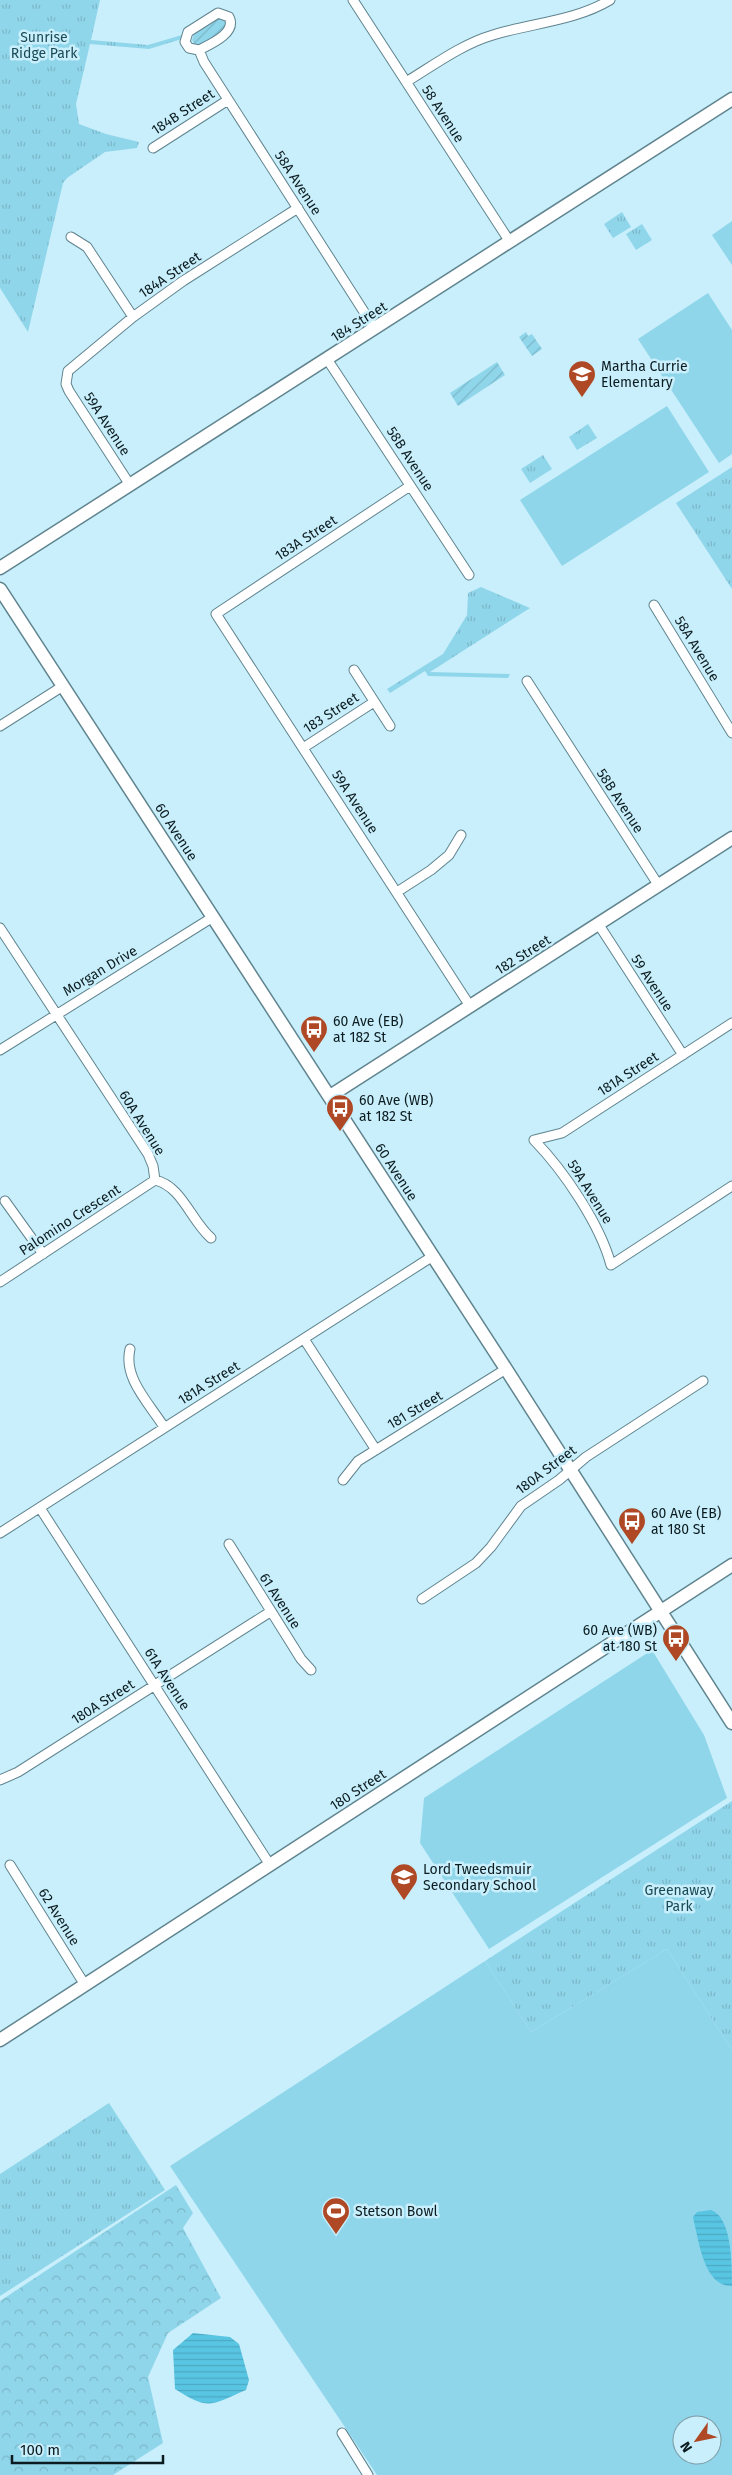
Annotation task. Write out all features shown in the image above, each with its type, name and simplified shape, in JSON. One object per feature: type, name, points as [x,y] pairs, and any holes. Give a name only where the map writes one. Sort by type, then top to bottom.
[{"type":"main road","name":"184 Street","points":[[0,568],[732,99]]},
{"type":"main road","name":"60 Avenue","points":[[0,588],[330,1096],[732,1723]]},
{"type":"main road","name":"182 Street","points":[[330,1096],[732,838]]},
{"type":"main road","name":"180 Street","points":[[0,2040],[732,1565]]},
{"type":"street","name":"58 Avenue","points":[[353,0],[510,242]]},
{"type":"street","points":[[406,82],[470,44],[499,33],[581,13],[610,0]]},
{"type":"street","name":"58A Avenue","points":[[222,13],[229,17],[231,24],[229,31],[199,50],[192,50],[186,45],[185,38],[188,32],[215,14],[222,13]]},
{"type":"street","name":"58A Avenue","points":[[199,50],[228,100],[375,329]]},
{"type":"street","name":"184B Street","points":[[153,148],[228,100]]},
{"type":"street","name":"184A Street","points":[[66,376],[71,367],[183,281],[298,208]]},
{"type":"street","points":[[71,237],[87,247],[133,318]]},
{"type":"street","name":"58B Avenue","points":[[327,359],[469,575]]},
{"type":"street","name":"59A Avenue","points":[[66,376],[69,391],[130,485]]},
{"type":"street","name":"183A Street","points":[[216,614],[410,486]]},
{"type":"street","name":"58A Avenue","points":[[654,605],[732,734]]},
{"type":"street","name":"59A Avenue","points":[[216,614],[470,1006]]},
{"type":"street","name":"183 Street","points":[[354,670],[390,726]]},
{"type":"street","name":"58B Avenue","points":[[527,681],[659,886]]},
{"type":"street","points":[[0,726],[63,686]]},
{"type":"street","name":"183 Street","points":[[304,748],[374,702]]},
{"type":"street","points":[[397,892],[431,870],[449,855],[461,835]]},
{"type":"street","name":"Morgan Drive","points":[[0,1050],[213,917]]},
{"type":"street","name":"59 Avenue","points":[[599,925],[683,1055]]},
{"type":"street","name":"60A Avenue","points":[[0,928],[148,1154],[153,1166],[155,1180]]},
{"type":"street","name":"181A Street","points":[[534,1140],[562,1133],[732,1023]]},
{"type":"street","name":"59A Avenue","points":[[534,1140],[552,1158],[605,1241],[611,1265],[732,1186]]},
{"type":"street","points":[[155,1180],[162,1181],[176,1192],[200,1229],[211,1238]]},
{"type":"street","name":"Palomino Crescent","points":[[0,1282],[155,1180]]},
{"type":"street","points":[[5,1200],[42,1254]]},
{"type":"street","name":"181A Street","points":[[0,1534],[433,1256]]},
{"type":"street","points":[[304,1338],[376,1450]]},
{"type":"street","points":[[130,1349],[127,1360],[130,1374],[164,1427]]},
{"type":"street","name":"181 Street","points":[[342,1480],[352,1467],[376,1450],[506,1369]]},
{"type":"street","name":"180A Street","points":[[422,1599],[476,1563],[491,1547],[521,1506],[586,1457],[703,1381]]},
{"type":"street","name":"61A Avenue","points":[[40,1508],[270,1865]]},
{"type":"street","name":"61 Avenue","points":[[229,1544],[270,1612],[311,1670]]},
{"type":"street","name":"180A Street","points":[[0,1780],[18,1772],[270,1612]]},
{"type":"street","name":"62 Avenue","points":[[10,1865],[85,1985]]},
{"type":"street","points":[[342,2433],[368,2475]]},
{"type":"green space","name":"Sunrise Ridge Park","points":[[0,0],[100,0],[91,40],[148,45],[182,35],[182,39],[149,49],[90,44],[76,104],[79,124],[106,134],[139,142],[137,148],[105,152],[67,178],[63,183],[28,332],[0,288]]},
{"type":"green space","points":[[218,19],[224,19],[226,22],[223,30],[209,40],[195,45],[192,40],[194,34]]},
{"type":"green space","points":[[622,212],[631,227],[613,238],[604,224]]},
{"type":"green space","points":[[732,221],[732,265],[712,235]]},
{"type":"green space","points":[[642,224],[652,240],[636,250],[626,234]]},
{"type":"green space","points":[[708,293],[732,330],[732,454],[719,463],[638,339]]},
{"type":"green space","points":[[526,332],[528,336],[532,334],[542,349],[532,356],[519,337]]},
{"type":"green space","points":[[497,362],[505,375],[458,406],[450,393]]},
{"type":"green space","points":[[667,406],[709,472],[562,566],[520,500]]},
{"type":"green space","points":[[588,424],[597,438],[577,450],[569,437]]},
{"type":"green space","points":[[543,455],[552,469],[530,483],[521,469]]},
{"type":"green space","points":[[732,467],[732,589],[676,503]]},
{"type":"green space","points":[[481,587],[530,608],[430,672],[510,674],[508,678],[428,676],[425,671],[390,693],[387,689],[443,654],[467,615],[468,593]]},
{"type":"green space","points":[[652,1650],[704,1735],[727,1798],[489,1949],[420,1843],[424,1798]]},
{"type":"green space","name":"Greenaway Park","points":[[732,1801],[732,2050],[667,1949],[531,2032],[485,1961]]},
{"type":"green space","points":[[667,1949],[732,2050],[732,2475],[377,2475],[170,2166],[485,1961],[531,2032]]},
{"type":"green space","points":[[109,2103],[165,2190],[0,2296],[0,2174]]},
{"type":"green space","points":[[176,2185],[193,2213],[183,2228],[221,2298],[168,2333],[148,2377],[163,2443],[113,2475],[0,2475],[0,2301]]},
{"type":"shaded area","points":[[711,2210],[718,2214],[727,2232],[731,2255],[732,2286],[723,2284],[715,2279],[704,2262],[693,2217],[697,2212]]},
{"type":"shaded area","points":[[193,2333],[230,2337],[239,2344],[249,2380],[246,2390],[217,2402],[203,2403],[175,2389],[173,2350]]},
{"type":"place","name":"Martha Currie Elementary","points":[[582,398]]},
{"type":"place","name":"60 Ave (EB) at 182 St","points":[[314,1053]]},
{"type":"place","name":"60 Ave (WB) at 182 St","points":[[340,1132]]},
{"type":"place","name":"60 Ave (EB) at 180 St","points":[[632,1545]]},
{"type":"place","name":"60 Ave (WB) at 180 St","points":[[676,1662]]},
{"type":"place","name":"Lord Tweedsmuir Secondary School","points":[[404,1901]]},
{"type":"place","name":"Stetson Bowl","points":[[336,2235]]}]
